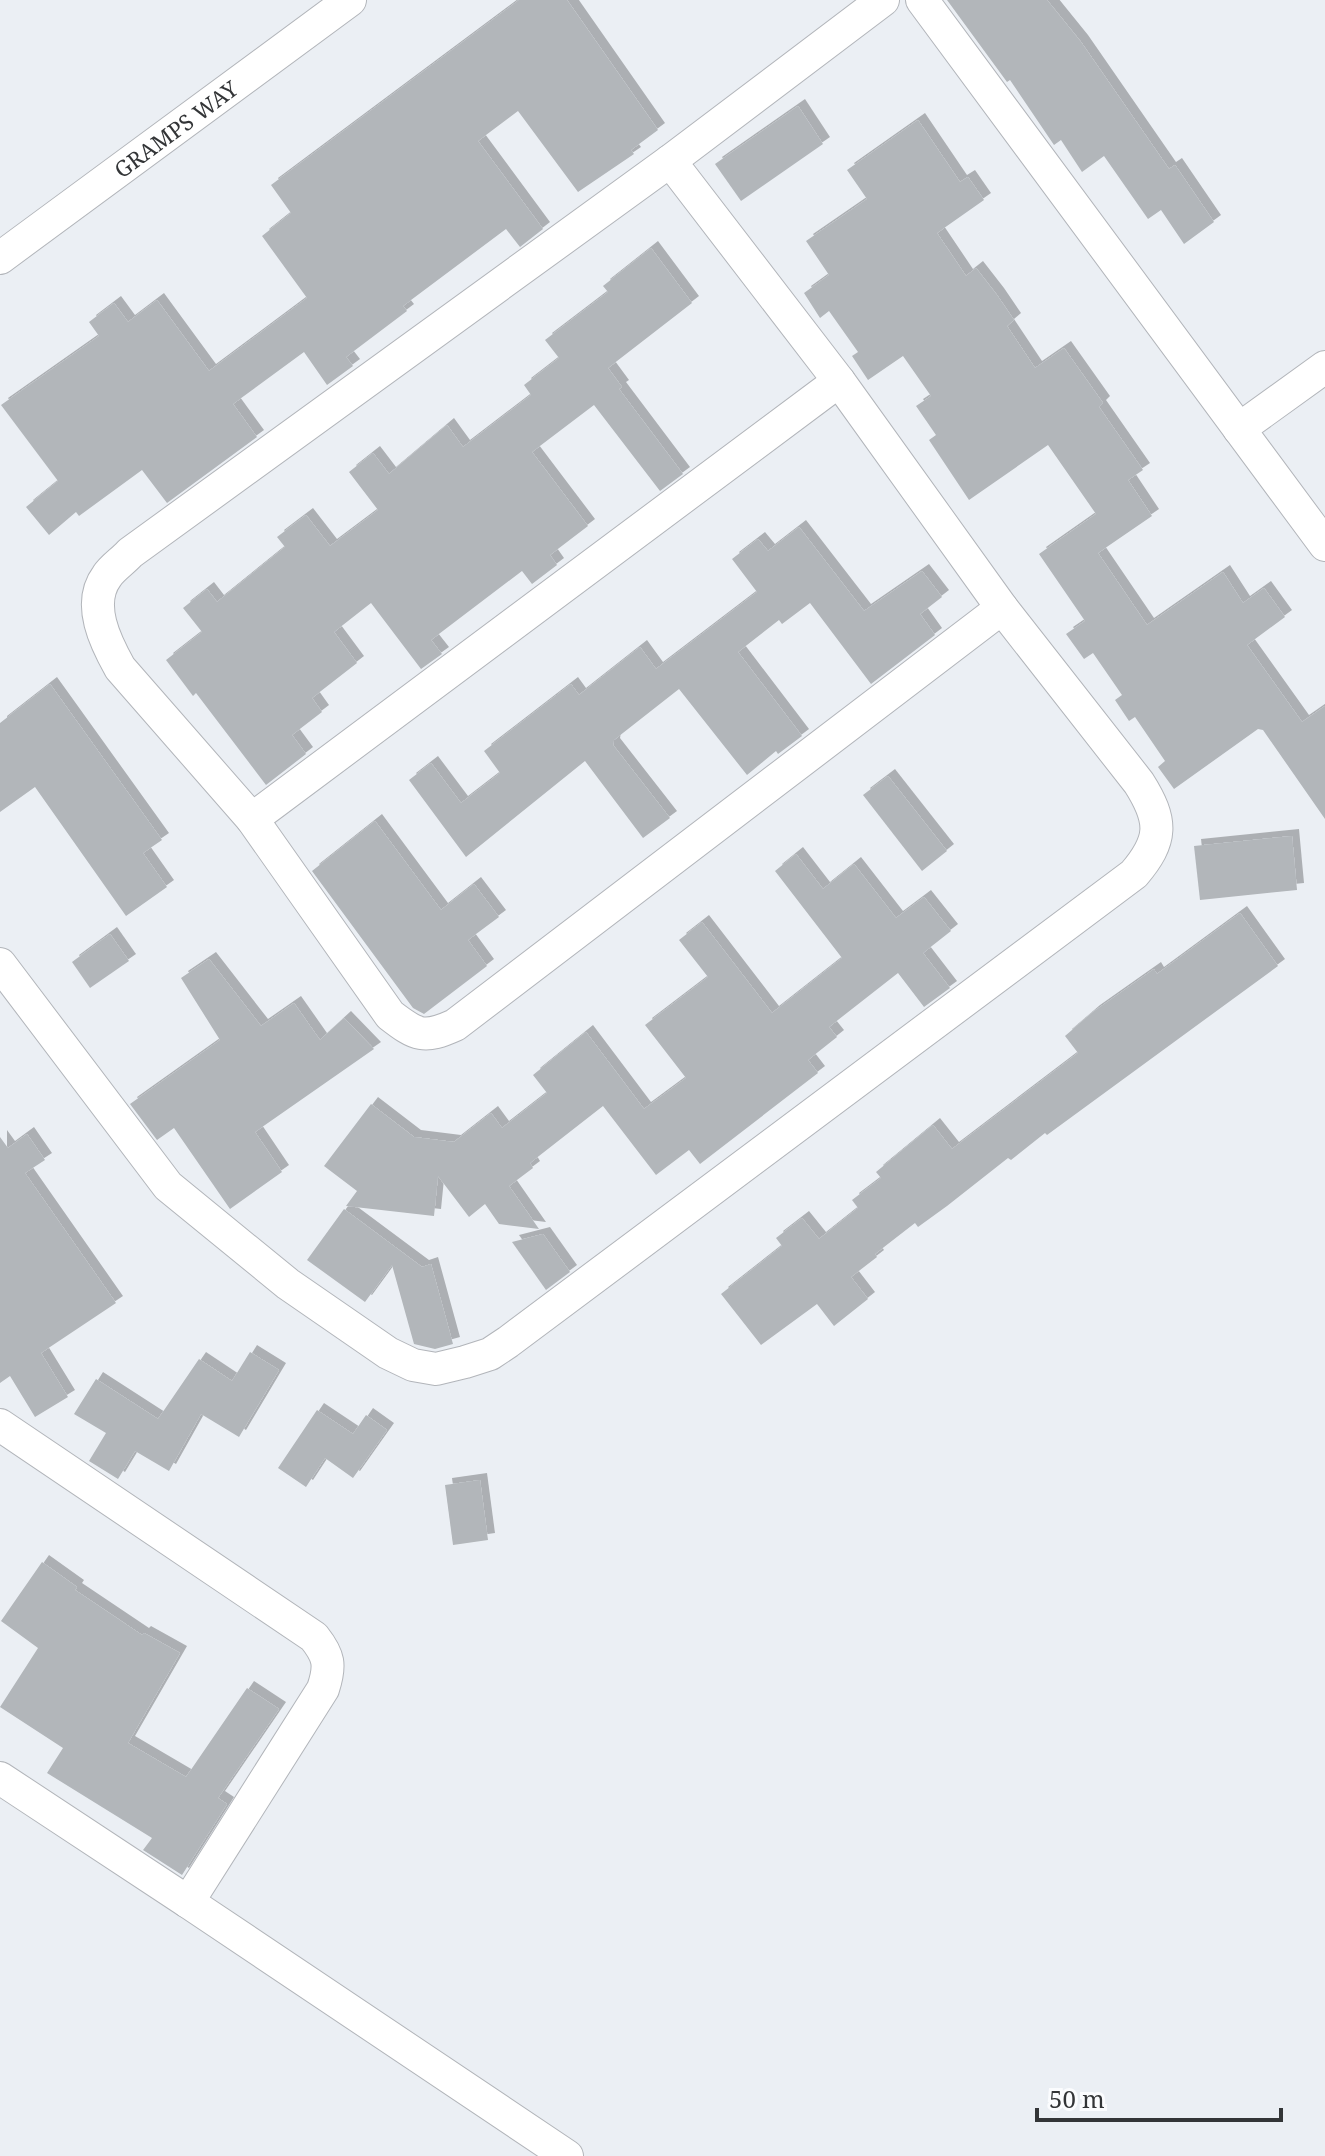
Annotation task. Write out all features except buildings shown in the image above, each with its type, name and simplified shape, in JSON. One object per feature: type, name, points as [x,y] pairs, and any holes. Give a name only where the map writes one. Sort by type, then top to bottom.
[{"type":"street","name":"GRAMPS WAY","points":[[0,258],[350,0]]},
{"type":"street","points":[[883,0],[670,161],[130,553],[105,578],[99,601],[100,622],[120,668],[252,819],[390,1015],[416,1034],[435,1034],[468,1015],[1002,608]]},
{"type":"street","points":[[922,0],[1325,545]]},
{"type":"street","points":[[0,964],[144,1160],[168,1186],[288,1284],[388,1353],[413,1365],[436,1369],[490,1354],[1012,964],[1106,899],[1150,855],[1158,832],[1154,807],[1002,608],[839,381],[670,161]]},
{"type":"street","points":[[1239,429],[1325,367]]},
{"type":"street","points":[[252,819],[839,381]]},
{"type":"street","points":[[0,1425],[314,1637],[327,1653],[330,1667],[323,1689],[188,1902]]},
{"type":"street","points":[[0,1778],[567,2156]]}]
